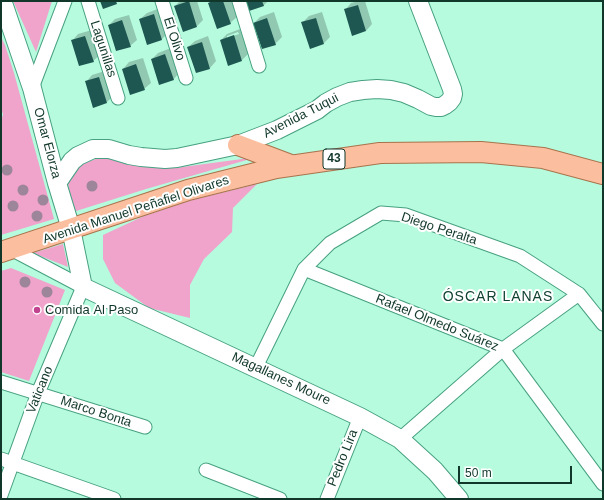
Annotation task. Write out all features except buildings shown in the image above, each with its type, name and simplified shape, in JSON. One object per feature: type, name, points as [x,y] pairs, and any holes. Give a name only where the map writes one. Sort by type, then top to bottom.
[{"type":"main road","points":[[238,145],[291,165]]},
{"type":"main road","name":"Avenida Manuel Peñafiel Olivares","points":[[6,251],[188,190],[291,165],[380,153],[481,152],[543,158],[603,174]]},
{"type":"street","points":[[32,88],[65,1]]},
{"type":"street","name":"Lagunillas","points":[[88,1],[118,98]]},
{"type":"street","name":"El Olivo","points":[[162,1],[186,78]]},
{"type":"street","points":[[239,1],[259,66]]},
{"type":"street","name":"Avenida Tuqui","points":[[57,183],[72,161],[78,156],[93,150],[109,149],[140,158],[165,159],[238,145],[277,130],[317,110],[337,97],[350,92],[377,89],[391,90],[404,93],[436,108],[445,105],[452,98],[452,89],[418,1]]},
{"type":"street","name":"Omar Elorza","points":[[1,3],[4,6],[32,88],[57,183],[72,229],[83,287]]},
{"type":"street","name":"Diego Peralta","points":[[256,367],[304,269],[330,242],[381,213],[406,215],[520,256],[579,294],[603,324]]},
{"type":"street","points":[[6,251],[83,287]]},
{"type":"street","name":"Rafael Olmedo Suárez","points":[[304,269],[503,349],[603,484]]},
{"type":"street","name":"Magallanes Moure","points":[[83,287],[360,416],[400,438],[435,471],[459,499]]},
{"type":"street","name":"Vaticano","points":[[1,495],[7,461],[83,287]]},
{"type":"street","points":[[400,438],[503,349],[579,294]]},
{"type":"street","name":"Marco Bonta","points":[[1,382],[145,428]]},
{"type":"street","name":"Pedro Lira","points":[[326,499],[360,416]]},
{"type":"street","points":[[7,461],[114,499]]},
{"type":"street","points":[[206,470],[280,499]]},
{"type":"shaded area","points":[[13,1],[52,1],[36,52]]},
{"type":"shaded area","points":[[1,37],[14,73],[54,219],[1,235],[1,122],[3,114],[1,109]]},
{"type":"shaded area","points":[[101,157],[130,161],[157,168],[175,168],[257,157],[73,212],[68,183],[80,165]]},
{"type":"shaded area","points":[[257,184],[233,208],[232,232],[204,259],[190,285],[190,318],[149,308],[115,283],[103,259],[103,235],[144,216],[192,200]]},
{"type":"shaded area","points":[[63,244],[68,267],[33,253]]},
{"type":"shaded area","points":[[11,268],[65,290],[29,381],[1,372],[1,271]]},
{"type":"place","name":"Comida Al Paso","points":[[37,310]]},
{"type":"district","name":"ÓSCAR LANAS","points":[[498,297]]}]
